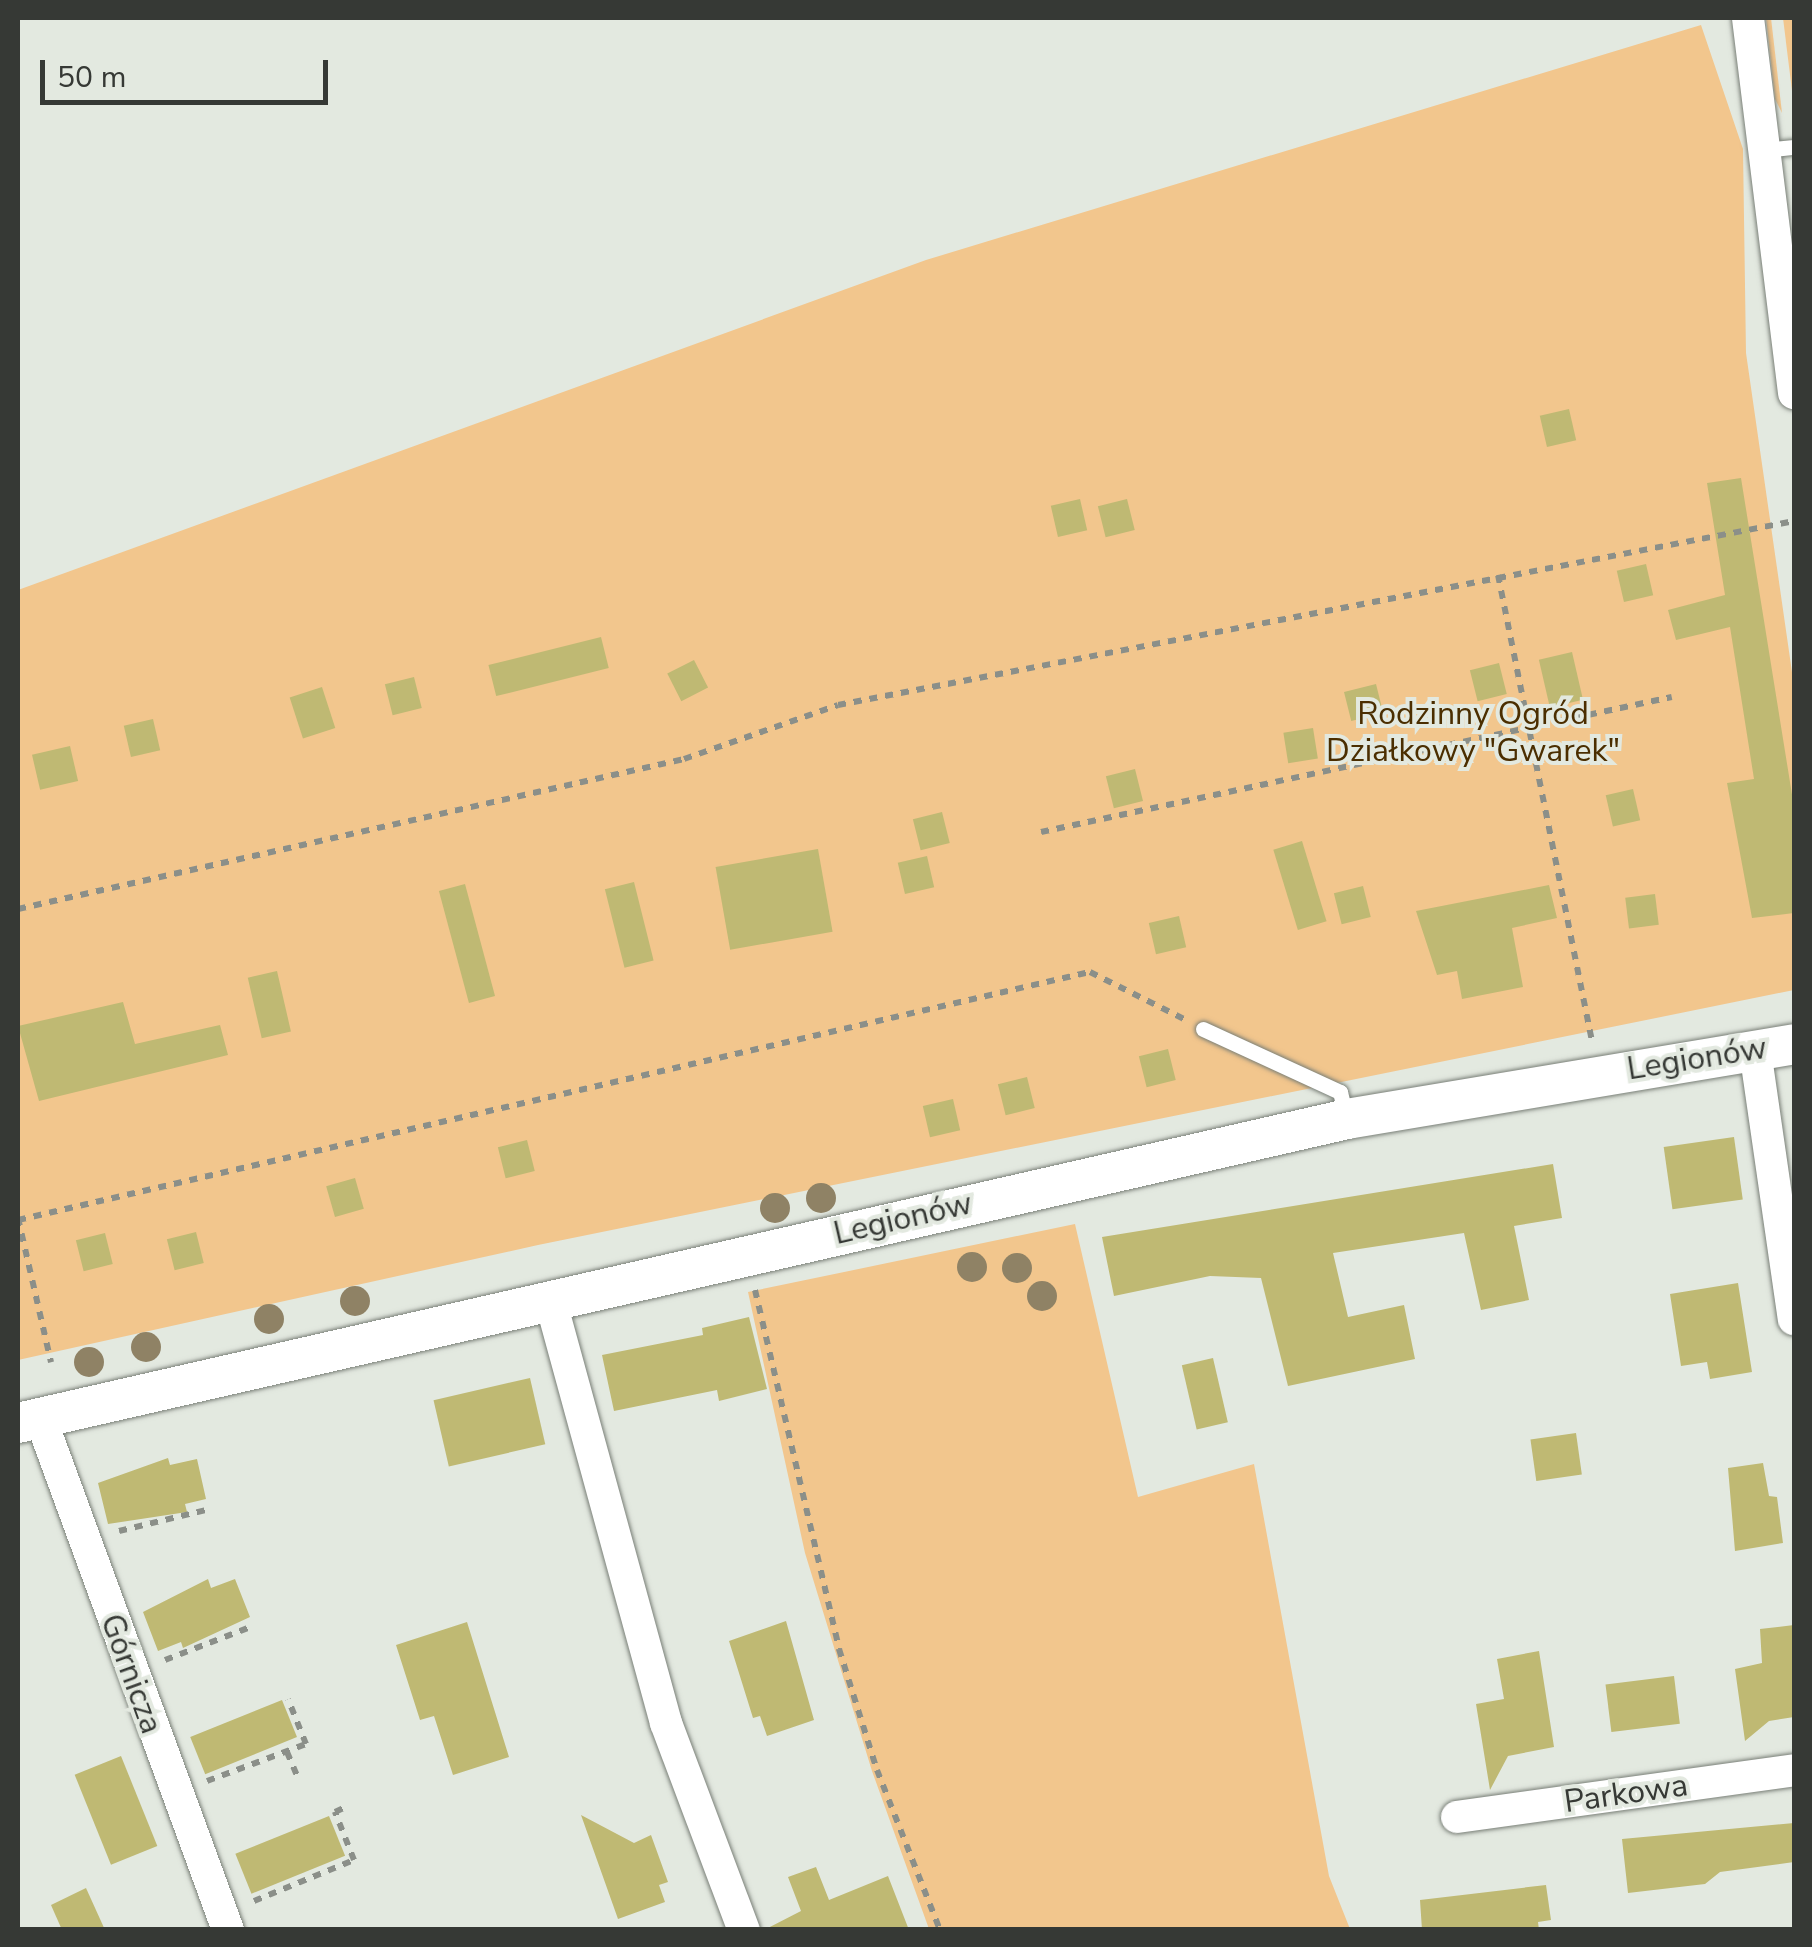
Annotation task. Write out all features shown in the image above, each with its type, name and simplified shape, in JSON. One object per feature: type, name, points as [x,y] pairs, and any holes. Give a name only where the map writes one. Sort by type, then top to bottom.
[{"type":"street","points":[[1748,18],[1779,148],[1794,394]]},
{"type":"street","name":"Legionów","points":[[29,1420],[1347,1119],[1794,1044]]},
{"type":"street","points":[[1754,1050],[1794,1319]]},
{"type":"street","points":[[550,1298],[666,1722],[744,1930]]},
{"type":"street","name":"Górnicza","points":[[29,1420],[236,1918]]},
{"type":"street","name":"Parkowa","points":[[1457,1818],[1794,1770]]},
{"type":"lane","points":[[1202,1029],[1340,1092],[1347,1119]]},
{"type":"path","points":[[18,909],[684,759],[838,705],[1794,521]]},
{"type":"path","points":[[1498,575],[1591,1030]]},
{"type":"path","points":[[1041,832],[1528,731],[1672,697]]},
{"type":"path","points":[[50,1362],[18,1218],[1090,972],[1202,1029]]},
{"type":"path","points":[[752,1279],[839,1649],[877,1770],[940,1930]]},
{"type":"path","points":[[100,1536],[206,1510]]},
{"type":"path","points":[[148,1666],[252,1626]]},
{"type":"path","points":[[194,1784],[218,1781],[306,1744],[288,1699]]},
{"type":"path","points":[[286,1752],[299,1780]]},
{"type":"path","points":[[236,1918],[354,1860],[335,1812],[348,1806]]},
{"type":"green space","points":[[1766,18],[1771,18],[1782,113],[1775,99]]},
{"type":"green space","points":[[1783,18],[1794,18],[1794,107]]},
{"type":"green space","name":"Rodzinny Ogród Działkowy \"Gwarek\"","points":[[1701,25],[1743,149],[1746,353],[1794,686],[1794,990],[538,1245],[18,1360],[18,590],[926,260]]},
{"type":"green space","points":[[1075,1224],[1138,1497],[1254,1464],[1329,1876],[1350,1929],[929,1929],[872,1771],[805,1553],[748,1292]]},
{"type":"building","points":[[1569,409],[1576,440],[1547,447],[1540,416]]},
{"type":"building","points":[[1741,478],[1794,807],[1794,913],[1752,918],[1727,783],[1754,779],[1730,627],[1676,640],[1668,610],[1725,595],[1707,483]]},
{"type":"building","points":[[1080,499],[1087,530],[1058,537],[1051,506]]},
{"type":"building","points":[[1127,499],[1135,530],[1106,537],[1098,506]]},
{"type":"building","points":[[1646,564],[1653,595],[1624,602],[1617,571]]},
{"type":"building","points":[[601,637],[609,668],[496,696],[488,665]]},
{"type":"building","points":[[1572,652],[1583,700],[1550,707],[1539,660]]},
{"type":"building","points":[[694,660],[708,688],[681,701],[667,674]]},
{"type":"building","points":[[1499,663],[1507,694],[1478,701],[1470,670]]},
{"type":"building","points":[[414,677],[422,708],[393,715],[385,684]]},
{"type":"building","points":[[1376,684],[1383,713],[1351,721],[1344,692]]},
{"type":"building","points":[[322,687],[335,728],[303,738],[290,698]]},
{"type":"building","points":[[153,719],[160,750],[131,757],[124,726]]},
{"type":"building","points":[[1313,728],[1318,759],[1288,763],[1283,733]]},
{"type":"building","points":[[70,746],[78,781],[40,790],[32,755]]},
{"type":"building","points":[[1135,769],[1143,801],[1114,808],[1106,776]]},
{"type":"building","points":[[1633,789],[1640,820],[1613,826],[1606,795]]},
{"type":"building","points":[[942,812],[950,843],[921,850],[913,819]]},
{"type":"building","points":[[1302,841],[1327,921],[1298,930],[1273,850]]},
{"type":"building","points":[[818,849],[833,932],[730,950],[716,867]]},
{"type":"building","points":[[927,856],[934,887],[905,894],[898,863]]},
{"type":"building","points":[[634,882],[654,961],[624,968],[605,889]]},
{"type":"building","points":[[465,884],[495,996],[469,1003],[439,891]]},
{"type":"building","points":[[1549,885],[1557,918],[1512,928],[1523,987],[1462,999],[1457,971],[1437,975],[1416,911]]},
{"type":"building","points":[[1363,886],[1371,917],[1342,924],[1334,893]]},
{"type":"building","points":[[1655,894],[1659,925],[1629,928],[1625,898]]},
{"type":"building","points":[[1179,916],[1186,947],[1156,954],[1149,923]]},
{"type":"building","points":[[277,971],[291,1031],[262,1038],[248,978]]},
{"type":"building","points":[[123,1002],[135,1044],[220,1025],[228,1055],[39,1101],[18,1026]]},
{"type":"building","points":[[1168,1049],[1176,1080],[1147,1087],[1139,1056]]},
{"type":"building","points":[[1027,1077],[1035,1108],[1006,1115],[998,1084]]},
{"type":"building","points":[[953,1099],[960,1130],[930,1137],[923,1106]]},
{"type":"building","points":[[1734,1137],[1743,1199],[1672,1209],[1664,1147]]},
{"type":"building","points":[[527,1140],[535,1171],[506,1178],[498,1147]]},
{"type":"building","points":[[1553,1164],[1562,1218],[1514,1226],[1529,1300],[1481,1310],[1464,1233],[1333,1253],[1348,1317],[1404,1305],[1415,1359],[1288,1386],[1261,1278],[1210,1276],[1114,1296],[1102,1237]]},
{"type":"building","points":[[355,1178],[364,1209],[335,1217],[326,1186]]},
{"type":"building","points":[[196,1232],[204,1263],[175,1270],[167,1239]]},
{"type":"building","points":[[105,1233],[113,1264],[84,1271],[76,1240]]},
{"type":"building","points":[[1738,1283],[1752,1372],[1710,1379],[1707,1362],[1681,1366],[1670,1294]]},
{"type":"building","points":[[749,1317],[767,1389],[719,1401],[717,1390],[614,1411],[602,1355],[703,1335],[702,1328]]},
{"type":"building","points":[[1213,1358],[1228,1422],[1197,1430],[1182,1365]]},
{"type":"building","points":[[530,1378],[545,1444],[449,1467],[434,1400]]},
{"type":"building","points":[[1576,1433],[1582,1475],[1536,1481],[1530,1439]]},
{"type":"building","points":[[168,1458],[170,1465],[197,1459],[206,1499],[185,1504],[187,1512],[108,1524],[98,1483]]},
{"type":"building","points":[[1763,1463],[1769,1496],[1777,1497],[1783,1543],[1735,1551],[1728,1468]]},
{"type":"building","points":[[208,1579],[211,1588],[235,1579],[250,1617],[183,1648],[181,1642],[158,1651],[143,1612]]},
{"type":"building","points":[[786,1621],[814,1720],[767,1736],[760,1716],[753,1718],[729,1641]]},
{"type":"building","points":[[467,1622],[509,1757],[453,1775],[434,1716],[420,1720],[396,1645]]},
{"type":"building","points":[[1794,1625],[1794,1717],[1769,1721],[1745,1741],[1735,1669],[1762,1663],[1760,1629]]},
{"type":"building","points":[[1539,1651],[1554,1747],[1508,1756],[1490,1790],[1476,1704],[1504,1699],[1497,1659]]},
{"type":"building","points":[[1674,1676],[1680,1724],[1611,1732],[1606,1684]]},
{"type":"building","points":[[282,1700],[297,1737],[205,1774],[190,1737]]},
{"type":"building","points":[[121,1756],[157,1846],[111,1865],[75,1775]]},
{"type":"building","points":[[581,1815],[634,1843],[651,1835],[668,1882],[659,1885],[665,1902],[618,1919]]},
{"type":"building","points":[[329,1816],[345,1856],[251,1894],[235,1854]]},
{"type":"building","points":[[1794,1823],[1794,1862],[1720,1872],[1705,1884],[1628,1893],[1622,1839]]},
{"type":"building","points":[[816,1867],[829,1900],[888,1876],[909,1930],[764,1930],[801,1911],[788,1877]]},
{"type":"building","points":[[1546,1885],[1551,1920],[1538,1922],[1539,1930],[1422,1930],[1420,1900]]},
{"type":"building","points":[[86,1888],[105,1930],[62,1930],[51,1905]]}]
